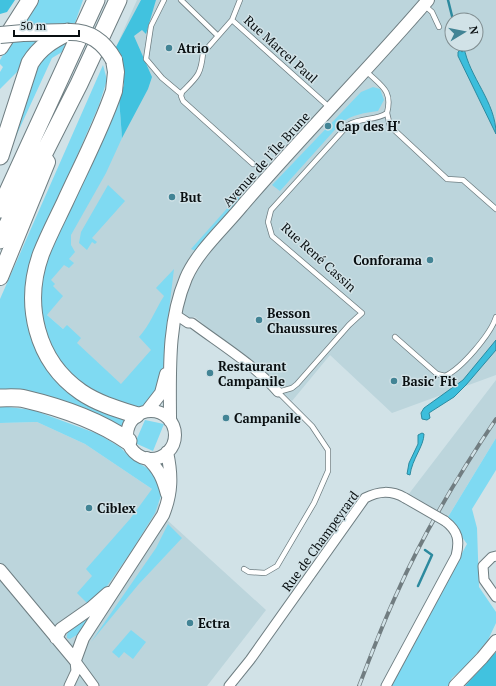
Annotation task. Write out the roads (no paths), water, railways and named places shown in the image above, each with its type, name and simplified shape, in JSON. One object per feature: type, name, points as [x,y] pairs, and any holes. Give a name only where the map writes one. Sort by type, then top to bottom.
[{"type":"highway","points":[[0,47],[30,0]]},
{"type":"highway","points":[[0,209],[96,0]]},
{"type":"highway","points":[[0,240],[79,84],[118,0]]},
{"type":"highway","points":[[0,156],[30,63],[36,53],[49,42],[68,32]]},
{"type":"highway","points":[[0,35],[79,32],[92,37],[105,47],[114,60],[116,72],[114,91],[41,255],[33,291],[34,320],[43,348],[51,363],[60,374],[82,393],[113,408],[142,413]]},
{"type":"highway","points":[[0,277],[79,84]]},
{"type":"highway","points":[[0,398],[23,399],[94,422],[128,442]]},
{"type":"street","name":"Avenue de l'Île Brune","points":[[170,421],[170,360],[176,315],[186,278],[214,238],[293,148],[426,2]]},
{"type":"street","points":[[176,315],[188,324],[192,323],[245,363],[272,385],[278,392]]},
{"type":"street","name":"Avenue de l'Île Brune","points":[[142,413],[160,392],[170,360]]},
{"type":"street","points":[[147,458],[161,456],[167,452],[174,440],[174,434],[170,421],[160,413],[142,413],[128,427],[128,442],[135,453],[147,458],[156,466],[162,475],[169,499]]},
{"type":"street","points":[[70,684],[76,671],[75,660],[83,638],[160,520],[169,499],[172,485],[167,452]]},
{"type":"street","name":"Rue de Champeyrard","points":[[229,686],[250,660],[365,498],[378,492],[395,492],[446,521],[458,534],[458,543],[456,556],[386,686]]},
{"type":"street","points":[[496,556],[492,557],[483,566],[484,580],[496,597]]},
{"type":"street","points":[[0,570],[75,660],[94,686]]},
{"type":"street","points":[[56,638],[61,629],[116,588]]},
{"type":"street","points":[[455,686],[496,641]]},
{"type":"street","points":[[70,684],[88,678]]},
{"type":"lane","points":[[164,0],[151,26],[146,59],[151,67],[181,94],[183,101],[253,164]]},
{"type":"lane","points":[[181,0],[218,36]]},
{"type":"lane","name":"Rue Marcel Paul","points":[[240,0],[232,20],[330,108]]},
{"type":"lane","points":[[426,2],[439,26]]},
{"type":"lane","points":[[181,94],[199,74],[203,64],[203,53],[232,20]]},
{"type":"lane","points":[[365,70],[385,88],[389,98],[387,113],[390,126],[447,179],[463,180],[496,209]]},
{"type":"lane","name":"Rue René Cassin","points":[[278,392],[292,388],[297,384],[349,325],[362,314],[272,236],[268,222],[271,210],[348,125],[357,120],[380,118],[387,113]]},
{"type":"lane","points":[[395,337],[437,374],[445,376],[451,373],[476,347],[493,325],[496,317]]},
{"type":"lane","points":[[244,568],[249,572],[265,572],[277,566],[314,503],[328,470],[328,450],[312,426],[278,392]]},
{"type":"waterway","points":[[448,0],[451,12]]},
{"type":"waterway","points":[[418,586],[432,555],[425,550]]},
{"type":"railway","points":[[359,686],[377,639],[407,570],[430,526],[496,419]]},
{"type":"place","name":"Atrio","points":[[169,48]]},
{"type":"place","name":"Cap des H'","points":[[328,126]]},
{"type":"place","name":"But","points":[[172,197]]},
{"type":"place","name":"Conforama","points":[[430,260]]},
{"type":"place","name":"Besson Chaussures","points":[[259,320]]},
{"type":"place","name":"Restaurant Campanile","points":[[210,373]]},
{"type":"place","name":"Basic' Fit","points":[[394,381]]},
{"type":"place","name":"Campanile","points":[[226,418]]},
{"type":"place","name":"Ciblex","points":[[89,508]]},
{"type":"place","name":"Ectra","points":[[190,623]]}]
